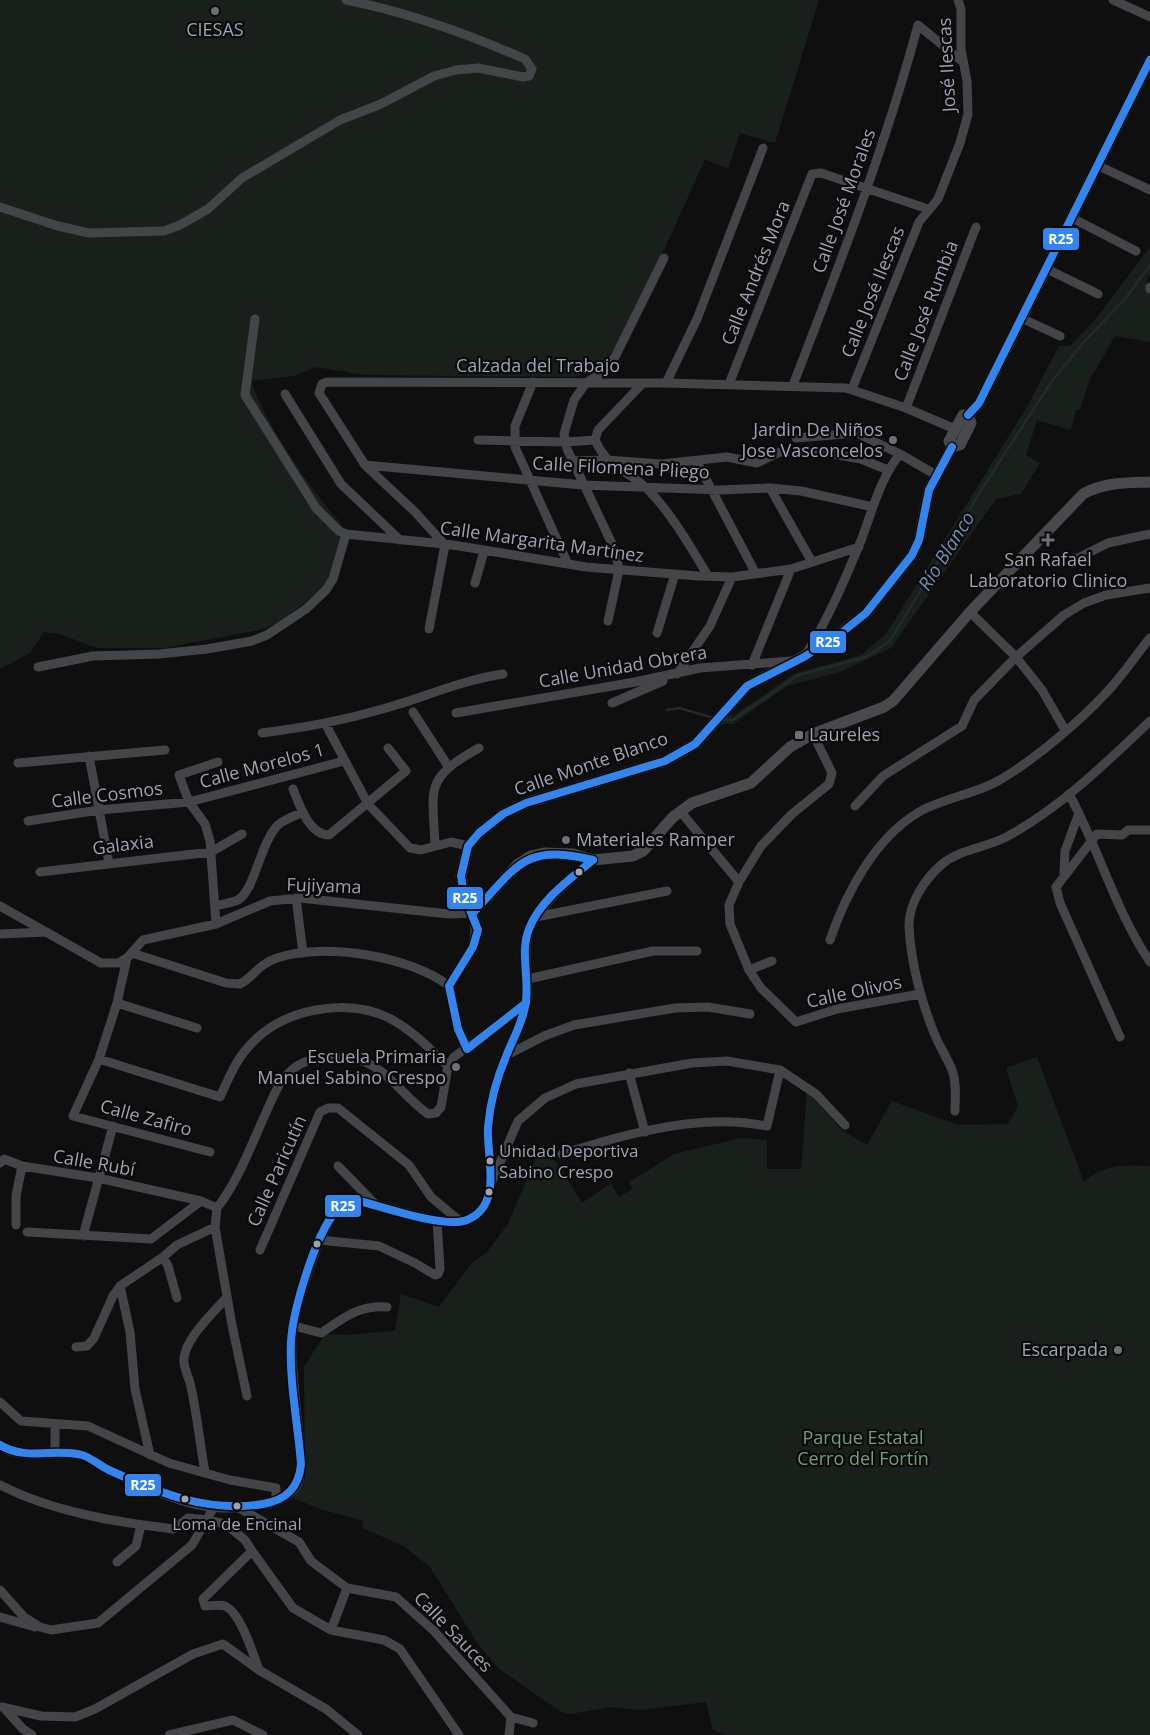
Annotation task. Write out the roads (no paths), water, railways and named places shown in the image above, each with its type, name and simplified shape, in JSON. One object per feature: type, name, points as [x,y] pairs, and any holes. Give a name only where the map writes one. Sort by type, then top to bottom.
[{"type":"main road","points":[[968,415],[971,421],[961,444],[957,447],[952,447],[949,441],[955,429],[962,416],[968,415],[979,403],[1099,166],[1150,60]]},
{"type":"main road","name":"Calle Monte Blanco","points":[[468,846],[479,833],[503,814],[526,803],[665,761],[695,744],[711,729],[721,714],[747,686],[825,645],[866,613],[912,555],[919,540],[926,501],[936,475],[952,447]]},
{"type":"main road","points":[[468,846],[462,876],[464,895],[473,913],[517,865],[531,856],[573,854],[593,860],[633,856],[643,851],[680,811],[692,803],[751,783],[790,747],[813,734],[884,707],[893,701],[970,612],[1083,494],[1110,483],[1150,482]]},
{"type":"street","points":[[0,207],[58,226],[90,233],[164,232],[180,225],[208,208],[242,178],[332,125],[381,104],[434,76],[456,70],[478,68],[523,77],[529,76],[532,70],[525,60],[468,36],[389,8],[346,0]]},
{"type":"street","name":"José Ilescas","points":[[928,209],[938,199],[948,176],[968,114],[967,81],[963,62],[958,0]]},
{"type":"street","points":[[1113,0],[1150,17]]},
{"type":"street","name":"Calle José Morales","points":[[793,385],[868,188],[901,86],[918,25],[963,62]]},
{"type":"street","points":[[666,383],[697,319],[763,148]]},
{"type":"street","points":[[1099,166],[1150,190]]},
{"type":"street","name":"Calle Andrés Mora","points":[[729,384],[812,174],[821,173],[868,188]]},
{"type":"street","points":[[868,188],[928,209]]},
{"type":"street","name":"Calle José Ilescas","points":[[852,389],[919,222],[928,209]]},
{"type":"street","points":[[1072,218],[1136,251]]},
{"type":"street","name":"Calle José Rumbia","points":[[906,408],[976,227]]},
{"type":"street","points":[[608,620],[619,570],[612,542],[572,462],[565,442],[567,418],[574,400],[586,383],[601,373],[615,356],[664,258]]},
{"type":"street","points":[[1046,269],[1098,294]]},
{"type":"street","points":[[1021,318],[1060,336]]},
{"type":"street","points":[[38,667],[93,656],[159,654],[207,649],[252,640],[267,635],[306,609],[326,590],[333,579],[342,532],[316,508],[245,395],[255,319]]},
{"type":"street","points":[[533,382],[515,426],[514,442],[568,564]]},
{"type":"street","points":[[643,383],[598,430],[595,440],[606,460],[645,487],[688,542],[708,576]]},
{"type":"street","name":"Calzada del Trabajo","points":[[444,545],[415,512],[365,465],[319,394],[322,384],[666,383],[793,385],[852,389],[906,408],[955,429]]},
{"type":"street","points":[[285,394],[341,484],[400,540]]},
{"type":"street","points":[[796,438],[851,432],[900,454],[936,475]]},
{"type":"street","points":[[478,440],[514,442],[595,440]]},
{"type":"street","points":[[572,462],[606,460],[662,464],[697,462],[728,457],[762,463],[774,454],[790,452],[838,454],[861,459],[888,470]]},
{"type":"street","points":[[800,659],[820,631],[859,547],[888,470],[900,454]]},
{"type":"street","points":[[697,462],[756,574]]},
{"type":"street","name":"Calle Filomena Pliego","points":[[365,465],[583,485],[712,489],[770,488],[801,491],[873,508]]},
{"type":"street","points":[[770,488],[812,562]]},
{"type":"street","name":"Calle Margarita Martínez","points":[[342,532],[619,570],[732,577],[792,569],[859,547]]},
{"type":"street","points":[[1076,559],[1108,543],[1150,534]]},
{"type":"street","points":[[429,629],[444,545]]},
{"type":"street","points":[[475,583],[484,550]]},
{"type":"street","points":[[752,665],[760,640],[792,569]]},
{"type":"street","points":[[657,633],[675,574]]},
{"type":"street","points":[[612,703],[674,677],[679,672],[710,626],[732,577]]},
{"type":"street","points":[[855,806],[883,776],[962,726],[974,700],[1016,657],[1064,615],[1084,603],[1115,593],[1150,588]]},
{"type":"street","points":[[970,612],[1016,657],[1042,690],[1066,730]]},
{"type":"street","points":[[830,940],[835,924],[862,872],[892,832],[919,811],[1002,779],[1066,730],[1107,693],[1150,638]]},
{"type":"street","name":"Calle Unidad Obrera","points":[[456,712],[635,682],[700,668],[752,665],[800,659]]},
{"type":"street","points":[[262,733],[326,725],[386,708],[481,677],[503,674]]},
{"type":"street","points":[[413,712],[448,766]]},
{"type":"street","points":[[955,1111],[955,1080],[952,1069],[941,1051],[920,994],[908,926],[912,906],[924,883],[942,864],[966,851],[1012,835],[1069,794],[1150,720]]},
{"type":"street","name":"Calle Morelos 1","points":[[326,725],[368,804],[410,848],[421,850],[451,842],[468,846]]},
{"type":"street","points":[[772,961],[749,970],[730,924],[729,905],[739,882],[771,834],[829,784],[832,778],[832,772],[813,734]]},
{"type":"street","points":[[293,789],[302,812],[322,834],[329,835],[406,771],[388,748]]},
{"type":"street","points":[[435,846],[433,792],[438,777],[448,766],[479,748]]},
{"type":"street","points":[[18,763],[165,750]]},
{"type":"street","points":[[89,756],[109,863]]},
{"type":"street","name":"Calle Morelos 1","points":[[189,802],[344,761]]},
{"type":"street","points":[[216,924],[211,852],[205,824],[189,802],[179,775],[218,762]]},
{"type":"street","points":[[1069,794],[1092,840],[1112,892],[1135,940],[1150,962]]},
{"type":"street","name":"Calle Cosmos","points":[[28,821],[99,810],[189,802]]},
{"type":"street","points":[[680,811],[739,882]]},
{"type":"street","points":[[215,906],[237,900],[242,896],[250,884],[267,839],[284,820],[302,812]]},
{"type":"street","points":[[1064,874],[1065,851],[1079,813]]},
{"type":"street","points":[[1120,1037],[1060,903],[1056,887],[1064,874],[1092,840],[1102,832],[1122,835],[1128,830],[1150,830]]},
{"type":"street","points":[[211,852],[242,834]]},
{"type":"street","name":"Galaxia","points":[[40,872],[211,852]]},
{"type":"street","points":[[492,1181],[487,1134],[491,1101],[506,1055],[519,1028],[526,1003],[528,978],[527,941],[529,930],[536,917],[568,881],[593,860]]},
{"type":"street","points":[[536,917],[667,890]]},
{"type":"street","points":[[296,898],[303,952]]},
{"type":"street","name":"Fujiyama","points":[[130,956],[143,940],[216,924],[270,901],[296,898],[353,902],[449,914],[473,913]]},
{"type":"street","points":[[0,906],[102,963],[118,963],[130,956],[226,983],[240,984],[260,965],[303,952],[365,955],[406,964],[436,976],[449,986],[458,1029],[466,1048]]},
{"type":"street","points":[[449,986],[473,947],[478,930],[473,913]]},
{"type":"street","points":[[0,934],[48,932]]},
{"type":"street","points":[[528,978],[653,951],[698,951]]},
{"type":"street","points":[[130,956],[99,1059],[220,1097],[233,1068],[251,1043],[275,1024],[300,1014],[324,1009],[354,1009],[387,1018],[413,1033],[448,1066]]},
{"type":"street","name":"Calle Olivos","points":[[749,970],[761,988],[796,1022],[828,1011],[920,994]]},
{"type":"street","points":[[117,1003],[197,1028]]},
{"type":"street","points":[[247,1396],[226,1297],[215,1227],[217,1208],[231,1190],[279,1084],[294,1068],[312,1060],[339,1057],[364,1062],[386,1077],[428,1114],[436,1113],[441,1107],[448,1066],[454,1058],[526,1003]]},
{"type":"street","points":[[506,1055],[544,1036],[574,1025],[666,1009],[708,1007],[750,1014]]},
{"type":"street","name":"Calle Zafiro","points":[[99,1059],[73,1116],[210,1152]]},
{"type":"street","points":[[0,1445],[23,1453],[55,1452],[84,1455],[103,1468],[190,1504],[239,1508],[276,1501],[296,1488],[300,1479],[291,1342],[294,1326],[319,1240],[335,1213],[344,1204],[356,1200],[437,1220],[460,1222],[467,1220],[479,1212],[485,1202],[518,1121],[545,1098],[576,1084],[692,1063],[727,1061],[757,1064],[780,1070],[816,1094],[845,1125]]},
{"type":"street","points":[[562,1154],[608,1139],[693,1124],[732,1122],[767,1126],[780,1070]]},
{"type":"street","points":[[629,1073],[645,1132]]},
{"type":"street","name":"Calle Paricutín","points":[[260,1250],[320,1112],[328,1108],[338,1108],[409,1165],[431,1197],[460,1222]]},
{"type":"street","points":[[82,1236],[113,1126]]},
{"type":"street","name":"Calle Rubí","points":[[0,1164],[4,1159],[22,1166],[98,1178],[201,1202],[217,1208]]},
{"type":"street","points":[[16,1225],[16,1196],[22,1166]]},
{"type":"street","points":[[338,1166],[374,1203]]},
{"type":"street","points":[[27,1232],[151,1239],[201,1202]]},
{"type":"street","points":[[319,1240],[379,1246],[415,1262],[435,1275],[438,1274],[440,1269],[437,1220]]},
{"type":"street","points":[[76,1347],[87,1346],[94,1338],[113,1296],[120,1286],[163,1257],[177,1244],[215,1227]]},
{"type":"street","points":[[163,1257],[168,1266],[177,1298]]},
{"type":"street","points":[[120,1286],[130,1332],[136,1389],[150,1455]]},
{"type":"street","points":[[205,1472],[191,1386],[184,1364],[184,1356],[201,1327],[226,1297]]},
{"type":"street","points":[[294,1326],[321,1333],[359,1309],[371,1306],[387,1307]]},
{"type":"street","points":[[0,1402],[21,1421],[88,1426],[169,1463],[230,1480],[276,1488],[276,1501]]},
{"type":"street","points":[[55,1424],[55,1452]]},
{"type":"street","points":[[0,1484],[24,1497],[105,1518],[174,1529],[188,1518],[190,1504]]},
{"type":"street","points":[[0,1617],[12,1622],[51,1630],[98,1623],[192,1545],[214,1507]]},
{"type":"street","name":"Calle Sauces","points":[[239,1508],[299,1542],[311,1560],[347,1588],[396,1597],[434,1631],[511,1717]]},
{"type":"street","points":[[188,1518],[225,1524],[245,1540],[293,1608],[331,1630],[384,1640],[400,1649],[459,1735]]},
{"type":"street","points":[[117,1562],[136,1546],[141,1525]]},
{"type":"street","points":[[252,1551],[203,1599],[203,1602],[205,1606],[224,1606],[234,1614],[247,1639],[259,1670]]},
{"type":"street","points":[[331,1630],[347,1588]]},
{"type":"street","points":[[0,1590],[24,1617],[40,1627]]},
{"type":"street","points":[[1,1706],[41,1716],[75,1717],[103,1705],[193,1654],[223,1644],[259,1670],[326,1709],[358,1735]]},
{"type":"street","points":[[1,1706],[23,1730],[32,1735]]},
{"type":"street","points":[[509,1735],[511,1717],[533,1723]]},
{"type":"street","points":[[169,1735],[233,1720],[263,1735]]},
{"type":"waterway","name":"Río Blanco","points":[[722,719],[733,720],[798,675],[866,657],[890,641],[985,484],[1052,381],[1082,344],[1126,298],[1150,265]]},
{"type":"waterway","name":"Río Blanco","points":[[667,710],[679,708],[714,718]]},
{"type":"place","name":"CIESAS","points":[[215,11]]},
{"type":"place","name":"Jardin De Niños Jose Vasconcelos","points":[[893,440]]},
{"type":"place","name":"San Rafael Laboratorio Clinico","points":[[1048,540]]},
{"type":"place","name":"Laureles","points":[[799,735]]},
{"type":"place","name":"Materiales Ramper","points":[[566,840]]},
{"type":"place","name":"Escuela Primaria Manuel Sabino Crespo","points":[[456,1067]]},
{"type":"place","name":"Unidad Deportiva Sabino Crespo","points":[[490,1161]]},
{"type":"place","name":"Escarpada","points":[[1118,1350]]},
{"type":"place","name":"Loma de Encinal","points":[[237,1506]]},
{"type":"park label","name":"Parque Estatal Cerro del Fortín","points":[[863,1448]]}]
